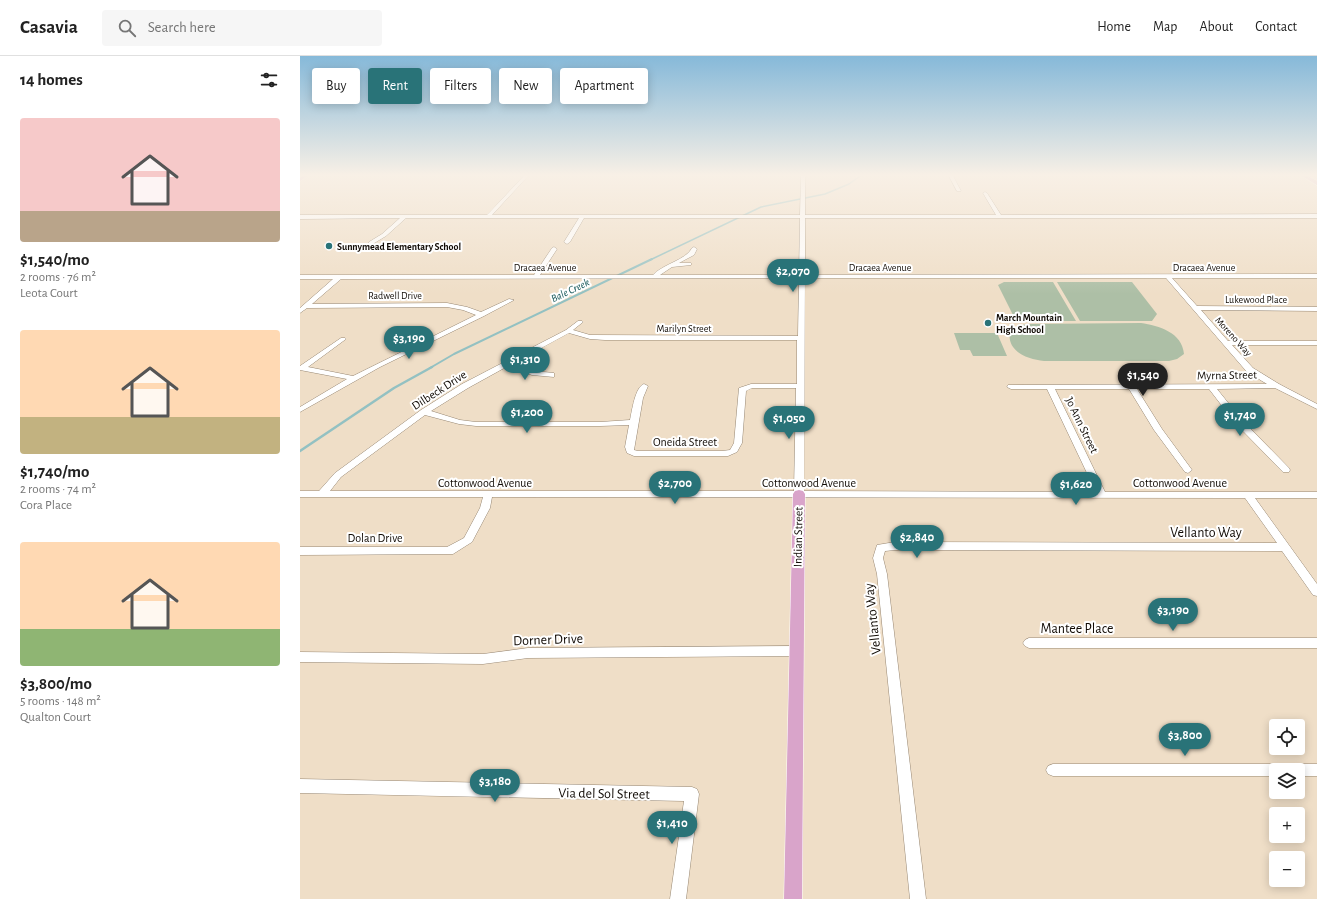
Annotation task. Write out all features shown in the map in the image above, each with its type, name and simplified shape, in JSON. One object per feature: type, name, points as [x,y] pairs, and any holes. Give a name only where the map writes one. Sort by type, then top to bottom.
[{"type":"main road","name":"Indian Street","points":[[793,899],[799,494]]},
{"type":"street","points":[[371,243],[384,235],[406,216]]},
{"type":"street","points":[[567,242],[583,216]]},
{"type":"street","name":"Indian Street","points":[[799,494],[802,216]]},
{"type":"street","points":[[300,217],[1317,216]]},
{"type":"street","points":[[536,277],[554,249]]},
{"type":"street","points":[[654,277],[661,270],[693,252],[688,267],[671,265]]},
{"type":"street","name":"Dracaea Avenue","points":[[300,277],[1317,276]]},
{"type":"street","points":[[300,311],[339,277]]},
{"type":"street","name":"Moreno Way","points":[[1168,277],[1250,370],[1276,386],[1317,407]]},
{"type":"street","points":[[300,410],[353,378],[425,341],[511,300]]},
{"type":"street","name":"Radwell Drive","points":[[307,306],[447,305],[465,308],[482,315]]},
{"type":"street","name":"Lukewood Place","points":[[1196,308],[1317,309]]},
{"type":"street","name":"Dilbeck Drive","points":[[322,494],[338,476],[424,412],[465,386],[568,332],[580,322]]},
{"type":"street","name":"Marilyn Street","points":[[568,332],[590,337],[605,338],[801,338]]},
{"type":"street","points":[[301,368],[343,340]]},
{"type":"street","points":[[1226,343],[1317,343]]},
{"type":"street","points":[[505,364],[532,373],[551,376]]},
{"type":"street","points":[[301,368],[353,378]]},
{"type":"street","name":"Oneida Street","points":[[644,386],[639,398],[629,446],[630,451],[637,454],[722,454],[732,452],[737,448],[738,443],[742,390],[750,386],[800,386]]},
{"type":"street","name":"Myrna Street","points":[[1011,387],[1276,386]]},
{"type":"street","name":"Jo Ann Street","points":[[1050,387],[1102,495]]},
{"type":"street","points":[[1132,387],[1158,430],[1188,470]]},
{"type":"street","points":[[1212,387],[1239,422],[1286,470]]},
{"type":"street","points":[[424,412],[459,422],[476,424],[588,424],[634,422]]},
{"type":"street","name":"Cottonwood Avenue","points":[[300,494],[1317,495]]},
{"type":"street","name":"Dolan Drive","points":[[300,550],[449,551],[468,540],[485,508],[488,495]]},
{"type":"street","points":[[1248,495],[1317,592]]},
{"type":"street","name":"Vellanto Way","points":[[918,899],[882,574],[878,558],[881,548],[895,546],[1286,547]]},
{"type":"street","name":"Mantee Place","points":[[1029,643],[1317,643]]},
{"type":"street","name":"Dorner Drive","points":[[300,657],[483,658],[528,653],[796,651]]},
{"type":"street","points":[[1054,770],[1317,770]]},
{"type":"street","name":"Via del Sol Street","points":[[300,786],[692,794],[678,899]]},
{"type":"green space","points":[[1004,282],[1053,282],[1076,321],[1016,321],[998,285]]},
{"type":"green space","points":[[1057,282],[1132,282],[1157,314],[1152,321],[1080,321]]},
{"type":"green space","points":[[1141,323],[1162,328],[1174,335],[1179,340],[1184,354],[1177,359],[1169,361],[1044,361],[1025,356],[1020,353],[1011,344],[1010,338],[1010,331],[1018,326],[1027,324]]},
{"type":"green space","points":[[954,333],[997,333],[1007,356],[973,356],[970,350],[960,350]]},
{"type":"waterway","name":"Bale Creek","points":[[650,260],[744,215]]},
{"type":"waterway","name":"Bale Creek","points":[[430,368],[454,354],[652,259]]},
{"type":"waterway","name":"Bale Creek","points":[[300,451],[394,388],[432,367]]},
{"type":"place","name":"Sunnymead Elementary School","points":[[329,246]]},
{"type":"place","name":"March Mountain High School","points":[[988,323]]}]
